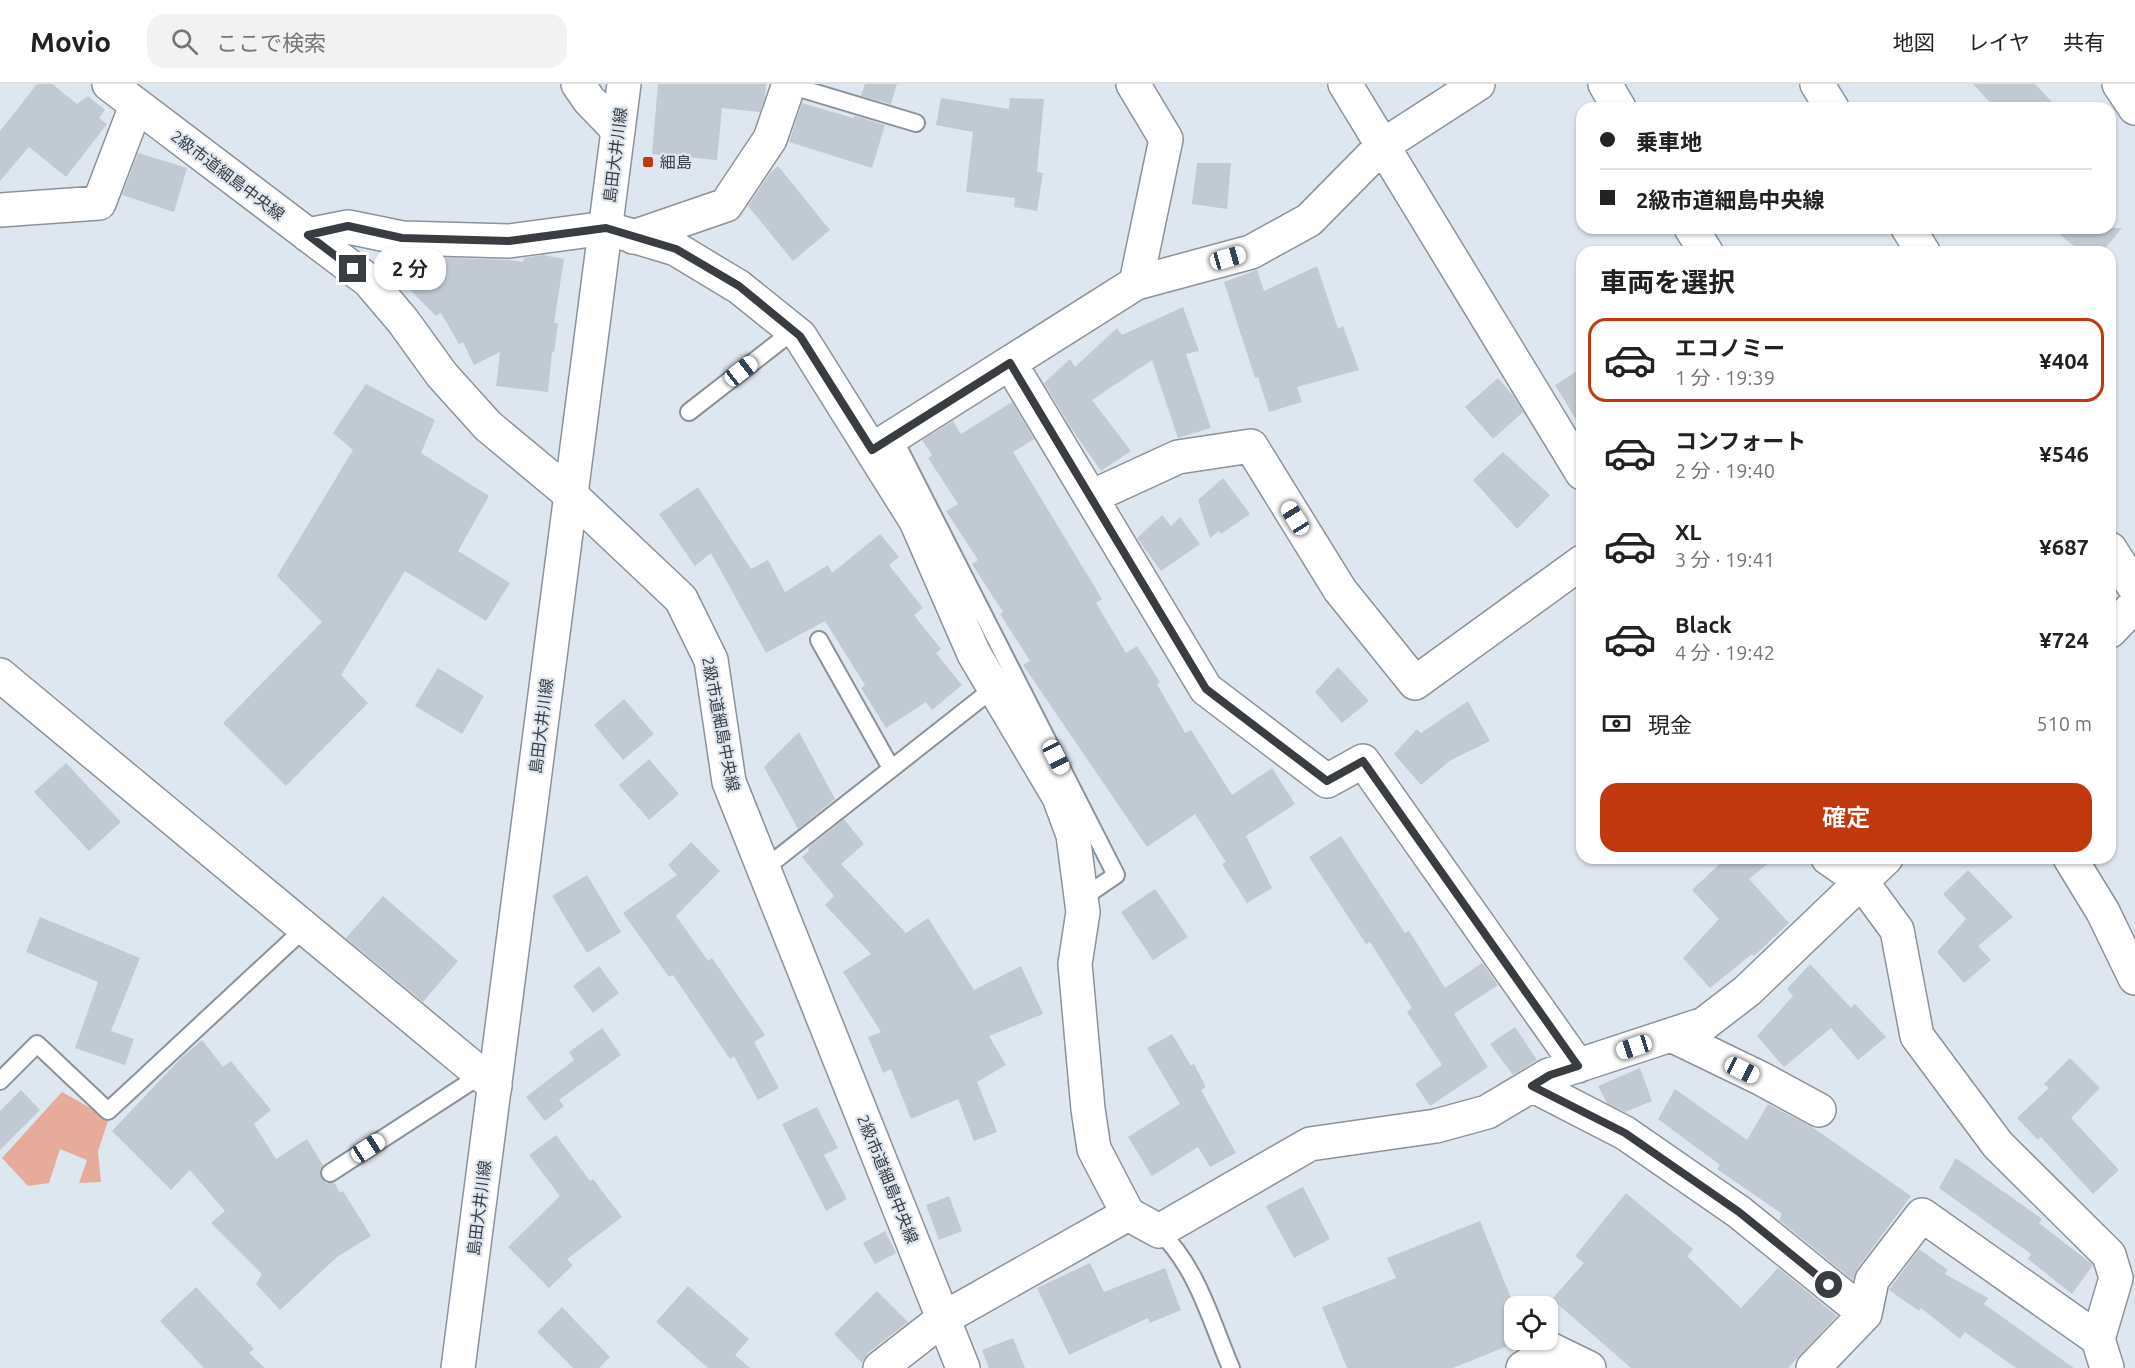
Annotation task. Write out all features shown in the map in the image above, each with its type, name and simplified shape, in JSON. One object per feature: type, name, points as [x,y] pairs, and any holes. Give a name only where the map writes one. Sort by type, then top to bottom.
[{"type":"street","name":"2級市道細島中央線","points":[[109,84],[369,281],[403,321],[442,375],[488,426],[571,495],[681,599],[711,660],[729,782],[963,1368]]},
{"type":"street","points":[[578,84],[589,100],[618,130]]},
{"type":"street","name":"島田大井川線","points":[[458,1368],[488,1080],[571,495],[619,233],[618,130],[624,84]]},
{"type":"street","points":[[308,235],[348,226],[402,238],[509,241],[619,233],[726,205],[770,139],[789,84]]},
{"type":"street","points":[[1132,84],[1166,139],[1136,283]]},
{"type":"street","points":[[1345,84],[1576,464]]},
{"type":"street","points":[[882,443],[1136,283],[1251,252],[1309,220],[1382,146],[1478,84]]},
{"type":"street","points":[[1605,84],[1616,102]]},
{"type":"street","points":[[1817,84],[1828,102]]},
{"type":"street","points":[[2119,84],[2135,108]]},
{"type":"street","points":[[0,210],[99,203],[136,106]]},
{"type":"street","points":[[619,233],[676,249],[685,254],[739,286],[800,336],[882,443],[919,508],[974,654],[1059,797],[1073,835],[1083,912],[1075,964],[1094,1149],[1128,1214],[1159,1231],[1310,1144],[1436,1126],[1487,1112],[1550,1075],[1704,1024],[1747,991],[1879,864]]},
{"type":"street","points":[[1010,363],[1206,689],[1327,781],[1363,761],[1578,1066]]},
{"type":"street","points":[[1091,497],[1178,457],[1251,446],[1340,590],[1415,683],[1576,566]]},
{"type":"street","points":[[2116,558],[2135,588]]},
{"type":"street","points":[[2116,625],[2135,605]]},
{"type":"street","points":[[0,675],[488,1080]]},
{"type":"street","points":[[1812,1368],[1865,1314],[1872,1280],[1922,1215],[2102,1354],[2116,1278],[2109,1255],[1998,1145],[1917,1036],[1897,930],[1861,881],[1837,864]]},
{"type":"street","points":[[2074,864],[2103,912],[2135,978]]},
{"type":"street","points":[[1671,1035],[1760,1078],[1819,1110]]},
{"type":"street","points":[[1532,1086],[1625,1133],[1739,1212],[1865,1314]]},
{"type":"street","points":[[880,1368],[944,1318],[1128,1214]]},
{"type":"street","points":[[1523,1368],[1552,1350],[1589,1368]]},
{"type":"lane","points":[[789,84],[916,123]]},
{"type":"lane","points":[[689,412],[793,331]]},
{"type":"lane","points":[[919,508],[1116,875],[1081,899]]},
{"type":"lane","points":[[819,640],[891,768]]},
{"type":"lane","points":[[764,869],[994,688]]},
{"type":"lane","points":[[0,1081],[37,1044],[108,1111],[305,928]]},
{"type":"lane","points":[[330,1173],[488,1080]]},
{"type":"lane","points":[[1159,1231],[1174,1245],[1193,1276],[1230,1368]]},
{"type":"shaded area","points":[[62,1092],[108,1121],[98,1151],[101,1182],[79,1183],[87,1160],[60,1149],[49,1183],[28,1186],[2,1158]]},
{"type":"building","points":[[37,84],[52,84],[77,104],[88,96],[105,110],[99,118],[107,124],[66,177],[29,147],[0,181],[0,131]]},
{"type":"building","points":[[658,84],[766,84],[760,112],[722,108],[717,160],[652,154]]},
{"type":"building","points":[[865,84],[897,84],[891,104],[861,96]]},
{"type":"building","points":[[1973,84],[2035,84],[2052,102],[1990,102]]},
{"type":"building","points":[[941,98],[1009,109],[1010,98],[1044,99],[1037,172],[1043,173],[1037,211],[1014,207],[1015,198],[966,192],[973,132],[936,125]]},
{"type":"building","points":[[802,103],[885,125],[872,168],[789,142]]},
{"type":"building","points":[[138,153],[187,168],[174,212],[122,195]]},
{"type":"building","points":[[1197,163],[1231,163],[1227,209],[1192,204]]},
{"type":"building","points":[[778,166],[830,230],[793,261],[748,206],[770,173]]},
{"type":"building","points":[[2116,228],[2122,228],[2107,246],[2074,246],[2059,234],[2116,234]]},
{"type":"building","points":[[543,255],[564,259],[554,323],[558,323],[548,392],[496,386],[500,352],[474,365],[463,342],[459,344],[441,313],[436,316],[407,287],[390,259],[395,256],[523,262],[524,258]]},
{"type":"building","points":[[1317,266],[1338,329],[1343,326],[1359,370],[1297,387],[1302,402],[1269,412],[1258,377],[1255,378],[1224,282],[1257,270],[1264,291]]},
{"type":"building","points":[[1183,307],[1199,351],[1186,354],[1211,428],[1178,438],[1152,360],[1092,400],[1131,451],[1101,471],[1071,428],[1044,383],[1070,359],[1075,367],[1117,328],[1122,335]]},
{"type":"building","points":[[1576,372],[1576,419],[1555,385]]},
{"type":"building","points":[[1498,378],[1523,412],[1493,439],[1465,407]]},
{"type":"building","points":[[366,384],[435,420],[421,453],[489,496],[458,551],[510,583],[486,621],[405,571],[341,675],[368,703],[286,786],[223,723],[322,622],[277,576],[353,450],[333,433]]},
{"type":"building","points":[[1012,402],[1034,439],[1013,452],[1102,599],[1096,603],[1126,653],[1137,646],[1160,682],[1157,684],[1185,733],[1191,730],[1232,795],[1272,768],[1295,804],[1246,836],[1272,888],[1247,903],[1222,864],[1226,862],[1195,814],[1147,847],[1023,665],[1030,661],[1000,614],[1003,612],[972,564],[978,560],[946,511],[958,504],[928,458],[932,455],[922,440],[953,421],[961,434]]},
{"type":"building","points":[[1503,452],[1550,495],[1517,529],[1473,480]]},
{"type":"building","points":[[1223,478],[1250,514],[1221,534],[1219,531],[1210,538],[1198,500]]},
{"type":"building","points":[[698,487],[751,569],[768,560],[785,592],[828,565],[832,573],[880,534],[899,557],[889,565],[923,608],[914,615],[941,649],[936,653],[962,685],[932,710],[926,702],[886,728],[861,688],[865,685],[825,621],[766,653],[711,553],[695,566],[659,514]]},
{"type":"building","points":[[1162,515],[1171,526],[1180,517],[1200,544],[1161,571],[1137,538]]},
{"type":"building","points":[[1338,667],[1369,701],[1342,723],[1315,692]]},
{"type":"building","points":[[438,668],[484,696],[462,734],[415,706]]},
{"type":"building","points":[[624,699],[654,734],[623,760],[594,725]]},
{"type":"building","points":[[1468,701],[1490,741],[1451,760],[1421,785],[1394,754],[1417,729],[1421,733]]},
{"type":"building","points":[[799,732],[835,799],[798,829],[764,767]]},
{"type":"building","points":[[649,759],[679,794],[649,820],[619,785]]},
{"type":"building","points":[[66,763],[121,822],[89,851],[34,792]]},
{"type":"building","points":[[844,819],[864,844],[841,864],[906,933],[928,918],[974,990],[1021,966],[1043,1014],[989,1036],[1006,1065],[977,1082],[997,1132],[974,1141],[958,1099],[911,1119],[891,1069],[883,1073],[868,1037],[881,1032],[843,972],[871,954],[825,905],[834,896],[802,857],[809,851],[808,848]]},
{"type":"building","points":[[1341,836],[1405,933],[1409,931],[1445,988],[1482,963],[1498,985],[1454,1014],[1488,1067],[1430,1106],[1415,1084],[1442,1065],[1407,1012],[1412,1008],[1370,942],[1366,944],[1309,857]]},
{"type":"building","points":[[691,842],[720,871],[676,916],[708,961],[712,958],[765,1035],[754,1042],[779,1088],[758,1100],[734,1056],[730,1059],[673,975],[669,977],[623,913],[677,875],[668,865]]},
{"type":"building","points":[[1720,864],[1768,864],[1749,879],[1789,923],[1754,956],[1752,954],[1710,988],[1683,958],[1719,919],[1692,890]]},
{"type":"building","points":[[1968,870],[2013,917],[1978,946],[1991,960],[1964,983],[1937,952],[1966,919],[1943,894]]},
{"type":"building","points":[[587,875],[621,932],[587,953],[552,896]]},
{"type":"building","points":[[1155,889],[1188,937],[1153,960],[1121,912]]},
{"type":"building","points":[[383,896],[458,961],[423,1002],[346,938]]},
{"type":"building","points":[[40,917],[140,958],[111,1031],[134,1039],[125,1065],[75,1048],[98,982],[26,952]]},
{"type":"building","points":[[1810,964],[1851,1008],[1855,1004],[1886,1037],[1858,1060],[1831,1028],[1784,1067],[1757,1036],[1793,996],[1787,989]]},
{"type":"building","points":[[599,966],[619,993],[593,1013],[573,986]]},
{"type":"building","points":[[1515,1027],[1537,1060],[1513,1075],[1490,1044]]},
{"type":"building","points":[[602,1028],[621,1055],[559,1100],[564,1106],[545,1121],[526,1097],[574,1060],[569,1052]]},
{"type":"building","points":[[1172,1034],[1191,1066],[1194,1064],[1206,1087],[1201,1090],[1236,1153],[1210,1167],[1198,1147],[1152,1176],[1128,1137],[1180,1104],[1147,1048]]},
{"type":"building","points":[[202,1040],[223,1067],[231,1061],[271,1110],[254,1124],[276,1159],[307,1139],[323,1165],[320,1173],[322,1179],[326,1183],[334,1182],[340,1193],[343,1191],[371,1236],[337,1257],[280,1310],[256,1284],[262,1274],[211,1223],[225,1211],[190,1170],[171,1190],[112,1131],[181,1058]]},
{"type":"building","points":[[2070,1058],[2100,1088],[2071,1118],[2119,1170],[2093,1194],[2041,1137],[2038,1140],[2017,1118],[2049,1088],[2044,1084]]},
{"type":"building","points":[[1640,1068],[1652,1101],[1625,1112],[1607,1103],[1598,1086]]},
{"type":"building","points":[[1675,1089],[1747,1140],[1768,1104],[1812,1127],[1911,1196],[1857,1269],[1853,1280],[1779,1220],[1782,1214],[1717,1169],[1720,1165],[1658,1119]]},
{"type":"building","points":[[21,1090],[40,1110],[0,1150],[0,1111]]},
{"type":"building","points":[[817,1107],[838,1148],[824,1155],[847,1199],[826,1211],[782,1124]]},
{"type":"building","points":[[556,1135],[590,1181],[593,1179],[622,1217],[567,1259],[573,1265],[549,1288],[508,1247],[560,1196],[529,1155]]},
{"type":"building","points":[[1956,1158],[2042,1219],[2039,1223],[2093,1265],[2072,1294],[2028,1259],[2031,1254],[1939,1188]]},
{"type":"building","points":[[1303,1187],[1330,1239],[1294,1258],[1266,1206]]},
{"type":"building","points":[[1626,1193],[1693,1249],[1687,1256],[1741,1308],[1778,1268],[1837,1316],[1788,1368],[1631,1368],[1558,1304],[1558,1296],[1555,1296],[1584,1263],[1575,1256]]},
{"type":"building","points":[[949,1196],[962,1231],[939,1240],[926,1205]]},
{"type":"building","points":[[1480,1221],[1510,1296],[1504,1296],[1504,1347],[1453,1368],[1347,1368],[1322,1307],[1396,1278],[1387,1258]]},
{"type":"building","points":[[885,1231],[896,1253],[875,1264],[863,1243]]},
{"type":"building","points":[[1919,1249],[1948,1270],[1945,1274],[1988,1298],[1984,1304],[2074,1368],[2016,1368],[1965,1332],[1960,1339],[1921,1308],[1919,1311],[1889,1290]]},
{"type":"building","points":[[1090,1263],[1104,1292],[1165,1268],[1181,1310],[1150,1323],[1148,1318],[1069,1355],[1037,1288]]},
{"type":"building","points":[[688,1286],[749,1339],[735,1355],[750,1368],[708,1368],[656,1322]]},
{"type":"building","points":[[196,1287],[254,1349],[249,1353],[265,1368],[204,1368],[160,1321]]},
{"type":"building","points":[[877,1291],[908,1322],[868,1353],[862,1363],[834,1334]]},
{"type":"building","points":[[562,1307],[610,1357],[599,1368],[573,1368],[537,1332]]},
{"type":"building","points":[[1013,1338],[1025,1368],[989,1368],[982,1350]]},
{"type":"place","name":"細島","points":[[648,162]]},
{"type":"route","points":[[353,269],[308,235],[348,226],[402,238],[509,241],[606,228],[676,249],[739,286],[800,336],[872,450],[1010,363],[1206,689],[1327,781],[1363,761],[1578,1066],[1550,1075],[1532,1086],[1625,1133],[1739,1212],[1829,1285]]}]
